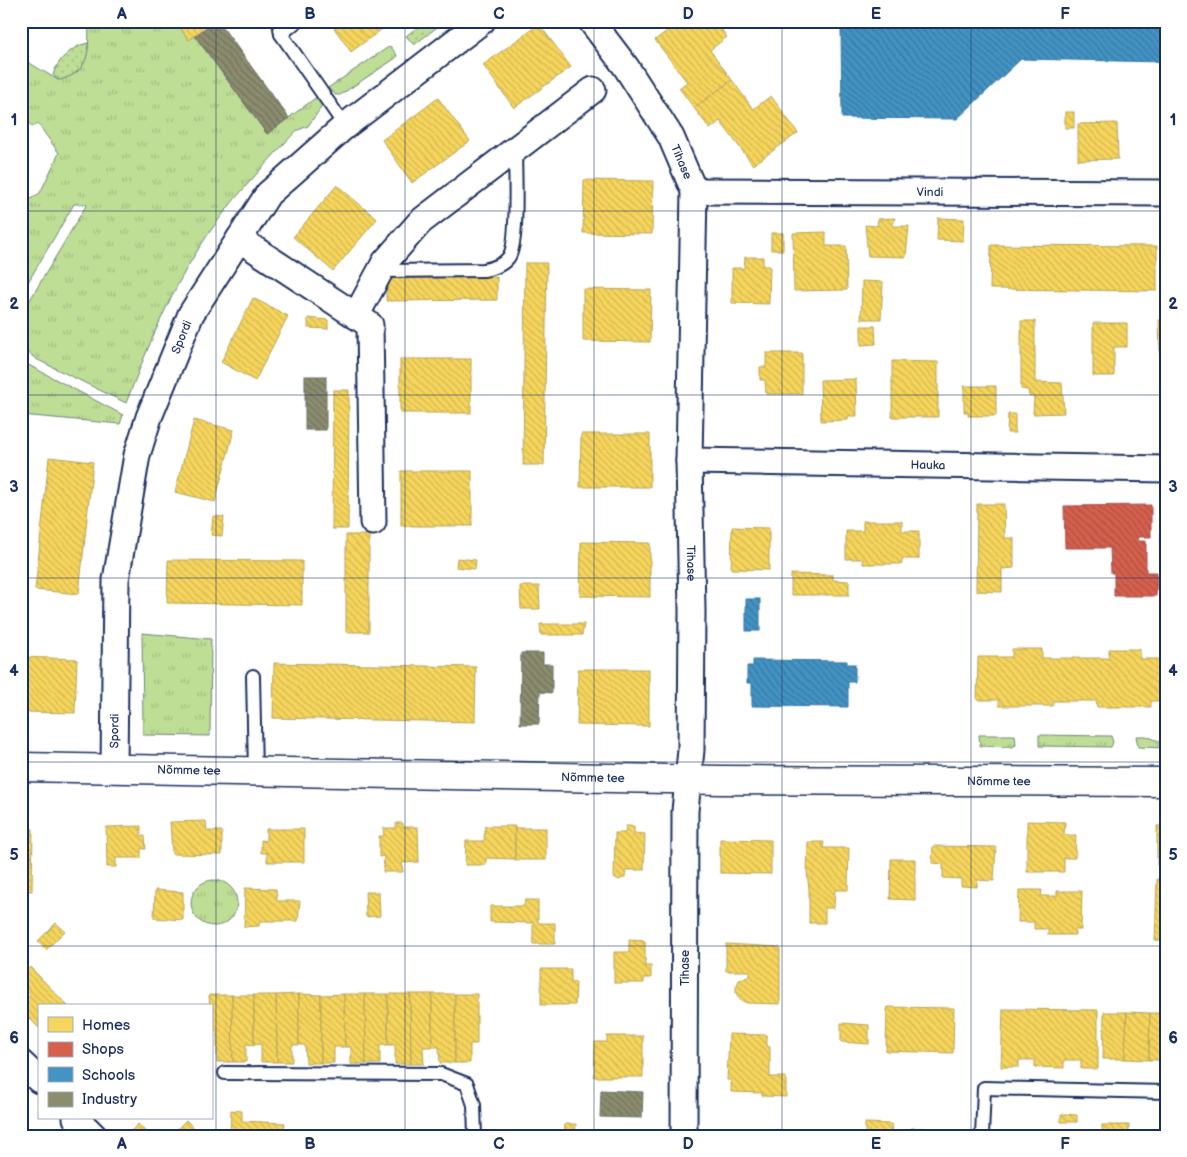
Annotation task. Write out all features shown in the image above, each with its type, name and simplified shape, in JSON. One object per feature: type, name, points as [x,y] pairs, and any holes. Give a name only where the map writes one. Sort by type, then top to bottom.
[{"type":"street","name":"Spordi","points":[[114,769],[116,580],[137,455],[148,417],[191,314],[268,194],[345,126],[482,21]]},
{"type":"street","name":"Tihase","points":[[590,21],[626,67],[671,137],[694,191],[689,461],[692,610],[689,779],[685,818],[684,1136]]},
{"type":"street","points":[[356,316],[386,262],[420,222],[593,90]]},
{"type":"street","name":"Vindi","points":[[694,191],[1166,193]]},
{"type":"street","points":[[239,239],[370,325],[373,522]]},
{"type":"street","name":"Hauka","points":[[689,461],[1166,469]]},
{"type":"street","name":"Nõmme tee","points":[[21,767],[689,779],[1166,782]]},
{"type":"street","points":[[78,1120],[94,1136]]},
{"type":"lane","points":[[298,21],[280,28],[345,126]]},
{"type":"lane","points":[[381,271],[484,270],[498,266],[509,258],[514,242],[515,150]]},
{"type":"lane","points":[[253,676],[255,772]]},
{"type":"lane","points":[[225,1073],[441,1074],[467,1084],[474,1105],[475,1136]]},
{"type":"lane","points":[[982,1136],[984,1088],[1166,1092]]},
{"type":"green space","points":[[89,21],[179,21],[177,23],[189,39],[195,36],[267,134],[318,96],[323,105],[308,126],[296,131],[245,187],[199,248],[168,304],[126,403],[36,359],[21,347],[21,315],[87,204],[74,204],[21,294],[21,205],[40,193],[59,153],[38,124],[32,127],[21,111],[21,58],[58,80],[69,77],[77,72],[86,58],[89,41]]},
{"type":"green space","points":[[425,21],[445,21],[414,45],[406,36]]},
{"type":"green space","points":[[88,43],[87,57],[77,72],[59,80],[53,75],[58,64],[66,54],[76,47]]},
{"type":"green space","points":[[390,46],[397,55],[396,58],[340,95],[336,95],[328,88]]},
{"type":"green space","points":[[21,361],[123,415],[120,424],[21,415]]},
{"type":"green space","points":[[142,633],[211,639],[210,736],[143,735]]},
{"type":"green space","points":[[979,735],[1015,735],[1016,745],[1012,747],[980,746]]},
{"type":"green space","points":[[1039,735],[1111,736],[1113,742],[1111,747],[1039,746]]},
{"type":"green space","points":[[1136,736],[1146,736],[1166,744],[1166,748],[1138,747]]},
{"type":"green space","points":[[214,880],[227,884],[233,890],[237,903],[233,916],[227,922],[214,926],[201,922],[195,916],[191,903],[195,890],[201,884]]},
{"type":"building: Homes","points":[[179,21],[208,21],[210,24],[189,40],[177,23]]},
{"type":"building: Homes","points":[[329,21],[393,21],[351,52]]},
{"type":"building: Homes","points":[[680,21],[715,21],[727,37],[710,50],[732,80],[694,108],[679,88],[687,82],[655,40]]},
{"type":"building: Homes","points":[[539,24],[571,67],[514,108],[483,65]]},
{"type":"building: Homes","points":[[732,80],[753,109],[771,96],[798,133],[753,165],[720,121],[710,129],[694,108]]},
{"type":"building: Homes","points":[[438,98],[470,141],[412,183],[382,140]]},
{"type":"building: Homes","points":[[1065,112],[1074,112],[1074,128],[1065,128]]},
{"type":"building: Homes","points":[[1117,123],[1118,159],[1078,160],[1078,124]]},
{"type":"building: Homes","points":[[584,180],[653,181],[652,234],[583,233]]},
{"type":"building: Homes","points":[[337,185],[377,219],[333,271],[293,237]]},
{"type":"building: Homes","points":[[895,218],[893,226],[909,226],[906,257],[868,256],[865,225],[877,226],[878,219]]},
{"type":"building: Homes","points":[[938,218],[964,219],[963,241],[937,240]]},
{"type":"building: Homes","points":[[826,232],[826,246],[846,246],[847,290],[794,291],[793,233]]},
{"type":"building: Homes","points":[[771,233],[783,233],[783,250],[771,250]]},
{"type":"building: Homes","points":[[991,245],[1157,246],[1157,291],[990,289]]},
{"type":"building: Homes","points":[[745,257],[763,257],[763,266],[770,266],[769,304],[732,303],[732,268],[744,268]]},
{"type":"building: Homes","points":[[525,263],[547,263],[544,465],[523,465]]},
{"type":"building: Homes","points":[[497,277],[497,300],[386,301],[386,278]]},
{"type":"building: Homes","points":[[862,281],[883,282],[881,319],[861,319]]},
{"type":"building: Homes","points":[[583,289],[651,290],[650,342],[583,341]]},
{"type":"building: Homes","points":[[253,298],[288,316],[255,381],[221,362]]},
{"type":"building: Homes","points":[[308,318],[328,320],[328,329],[308,328]]},
{"type":"building: Homes","points":[[1159,320],[1166,320],[1166,354],[1160,354]]},
{"type":"building: Homes","points":[[1021,321],[1035,321],[1035,382],[1062,383],[1064,413],[1033,414],[1034,397],[1029,396],[1028,390],[1021,389]]},
{"type":"building: Homes","points":[[1093,323],[1127,323],[1127,347],[1114,347],[1114,376],[1093,376]]},
{"type":"building: Homes","points":[[861,326],[875,326],[876,344],[861,345]]},
{"type":"building: Homes","points":[[766,353],[802,353],[802,394],[766,394],[765,380],[760,380],[760,367],[766,367]]},
{"type":"building: Homes","points":[[400,359],[471,359],[471,413],[400,413]]},
{"type":"building: Homes","points":[[892,361],[938,362],[938,417],[892,417]]},
{"type":"building: Homes","points":[[856,379],[857,416],[848,416],[848,420],[821,421],[820,380]]},
{"type":"building: Homes","points":[[964,386],[996,386],[996,416],[968,416],[968,412],[964,412]]},
{"type":"building: Homes","points":[[333,390],[349,390],[348,529],[332,529]]},
{"type":"building: Homes","points":[[1008,414],[1015,414],[1015,433],[1007,433]]},
{"type":"building: Homes","points":[[194,420],[234,430],[215,502],[175,492]]},
{"type":"building: Homes","points":[[581,434],[650,434],[650,487],[580,487]]},
{"type":"building: Homes","points":[[49,457],[93,462],[79,594],[35,590]]},
{"type":"building: Homes","points":[[401,471],[472,471],[472,526],[401,526]]},
{"type":"building: Homes","points":[[977,504],[1004,504],[1005,538],[1014,538],[1014,568],[1002,569],[1002,592],[976,591]]},
{"type":"building: Homes","points":[[213,516],[224,517],[222,536],[211,535]]},
{"type":"building: Homes","points":[[863,521],[902,521],[902,531],[919,531],[919,559],[902,559],[902,564],[863,564],[863,559],[846,559],[846,531],[863,531]]},
{"type":"building: Homes","points":[[1161,523],[1166,523],[1166,554],[1160,554]]},
{"type":"building: Homes","points":[[732,527],[769,528],[769,570],[731,569]]},
{"type":"building: Homes","points":[[346,535],[369,535],[369,632],[346,632]]},
{"type":"building: Homes","points":[[581,542],[650,543],[650,597],[580,596]]},
{"type":"building: Homes","points":[[457,558],[476,560],[475,569],[456,567]]},
{"type":"building: Homes","points":[[168,560],[302,561],[302,605],[167,603]]},
{"type":"building: Homes","points":[[1162,561],[1166,561],[1166,579],[1162,579]]},
{"type":"building: Homes","points":[[791,574],[833,575],[833,580],[849,581],[849,595],[791,595]]},
{"type":"building: Homes","points":[[520,586],[539,586],[540,609],[521,609]]},
{"type":"building: Homes","points":[[540,624],[584,624],[582,635],[541,635]]},
{"type":"building: Homes","points":[[1012,649],[1042,649],[1042,658],[1109,658],[1109,649],[1140,649],[1140,659],[1166,659],[1166,701],[1151,701],[1151,707],[1097,707],[1096,701],[1053,701],[1053,706],[999,706],[999,700],[977,700],[978,657],[1012,657]]},
{"type":"building: Homes","points":[[21,657],[77,659],[75,713],[21,712]]},
{"type":"building: Homes","points":[[274,663],[476,667],[475,722],[273,718]]},
{"type":"building: Homes","points":[[578,669],[649,669],[649,726],[577,725]]},
{"type":"building: Homes","points":[[206,821],[207,831],[222,831],[222,855],[172,854],[170,822]]},
{"type":"building: Homes","points":[[1027,821],[1065,822],[1064,835],[1076,835],[1075,858],[1064,858],[1064,872],[1027,872]]},
{"type":"building: Homes","points":[[396,823],[403,823],[403,827],[418,827],[419,862],[402,863],[403,872],[383,872],[384,856],[379,857],[379,836],[384,836],[383,828],[396,828]]},
{"type":"building: Homes","points":[[141,826],[141,836],[145,836],[146,849],[141,849],[141,858],[116,858],[116,867],[107,867],[106,827]]},
{"type":"building: Homes","points":[[485,826],[515,826],[515,859],[486,858],[486,865],[465,865],[466,841],[484,841]]},
{"type":"building: Homes","points":[[626,826],[634,826],[634,833],[645,834],[644,870],[626,870],[625,877],[619,880],[614,877],[615,833],[625,833]]},
{"type":"building: Homes","points":[[1157,826],[1166,826],[1166,865],[1157,865]]},
{"type":"building: Homes","points":[[515,828],[546,828],[546,860],[515,860]]},
{"type":"building: Homes","points":[[21,829],[33,829],[32,891],[21,891]]},
{"type":"building: Homes","points":[[266,829],[304,829],[304,862],[267,862],[267,853],[261,853],[261,840],[266,841]]},
{"type":"building: Homes","points":[[720,839],[771,840],[771,874],[720,873]]},
{"type":"building: Homes","points":[[808,842],[824,842],[823,848],[849,848],[848,890],[835,890],[834,908],[825,908],[825,923],[809,923]]},
{"type":"building: Homes","points":[[933,846],[996,847],[994,881],[977,880],[977,887],[961,886],[961,879],[943,878],[943,864],[932,863]]},
{"type":"building: Homes","points":[[891,859],[915,859],[915,900],[890,899]]},
{"type":"building: Homes","points":[[1157,879],[1166,879],[1166,941],[1155,940]]},
{"type":"building: Homes","points":[[245,888],[276,889],[277,901],[300,901],[298,921],[260,921],[259,926],[244,927]]},
{"type":"building: Homes","points":[[155,890],[183,892],[183,920],[154,918]]},
{"type":"building: Homes","points":[[1019,890],[1042,890],[1041,896],[1057,896],[1057,891],[1082,891],[1081,930],[1075,930],[1075,935],[1048,935],[1048,929],[1034,929],[1034,922],[1018,922]]},
{"type":"building: Homes","points":[[365,892],[379,892],[380,916],[366,917]]},
{"type":"building: Homes","points":[[525,900],[538,900],[538,923],[555,923],[555,944],[533,944],[533,923],[490,922],[490,906],[524,906]]},
{"type":"building: Homes","points":[[56,923],[65,931],[46,950],[38,941]]},
{"type":"building: Homes","points":[[629,940],[645,941],[645,966],[651,966],[651,978],[644,978],[644,983],[614,983],[614,952],[629,952]]},
{"type":"building: Homes","points":[[726,944],[780,947],[780,1004],[747,1003],[740,1000],[736,993],[736,987],[739,980],[750,976],[750,971],[726,971]]},
{"type":"building: Homes","points":[[30,967],[66,1004],[38,1004],[38,1027],[21,1010],[21,1004],[30,995],[21,987],[21,976]]},
{"type":"building: Homes","points":[[541,969],[571,969],[571,982],[576,982],[575,1005],[541,1005]]},
{"type":"building: Homes","points":[[299,994],[299,1045],[292,1045],[292,1062],[277,1062],[276,995]]},
{"type":"building: Homes","points":[[299,994],[321,995],[321,1063],[306,1063],[305,1045],[299,1045]]},
{"type":"building: Homes","points":[[344,994],[345,1047],[334,1047],[334,1063],[321,1063],[321,995]]},
{"type":"building: Homes","points":[[344,994],[365,994],[366,1064],[351,1064],[351,1047],[345,1047]]},
{"type":"building: Homes","points":[[365,994],[388,994],[388,1045],[380,1045],[380,1064],[366,1064]]},
{"type":"building: Homes","points":[[388,994],[410,994],[411,1064],[395,1064],[395,1045],[388,1045]]},
{"type":"building: Homes","points":[[410,994],[432,994],[432,1047],[423,1047],[424,1064],[411,1064]]},
{"type":"building: Homes","points":[[432,994],[455,994],[455,1063],[440,1063],[439,1047],[432,1047]]},
{"type":"building: Homes","points":[[455,994],[477,994],[477,1044],[470,1044],[470,1063],[455,1063]]},
{"type":"building: Homes","points":[[209,995],[232,995],[233,1062],[217,1062],[217,1030],[212,1030],[212,1004],[210,1004]]},
{"type":"building: Homes","points":[[232,995],[254,995],[254,1045],[246,1044],[246,1062],[233,1062]]},
{"type":"building: Homes","points":[[254,995],[276,995],[277,1062],[261,1062],[261,1044],[254,1045]]},
{"type":"building: Homes","points":[[887,1007],[954,1008],[953,1053],[886,1051]]},
{"type":"building: Homes","points":[[1003,1009],[1098,1010],[1098,1069],[1081,1069],[1081,1060],[1064,1060],[1064,1068],[1035,1067],[1035,1060],[1019,1060],[1019,1067],[1001,1067]]},
{"type":"building: Homes","points":[[1104,1012],[1127,1012],[1125,1059],[1103,1059]]},
{"type":"building: Homes","points":[[1127,1012],[1150,1013],[1149,1060],[1125,1059]]},
{"type":"building: Homes","points":[[1150,1013],[1166,1013],[1166,1060],[1149,1060]]},
{"type":"building: Homes","points":[[841,1023],[869,1025],[869,1044],[841,1042]]},
{"type":"building: Homes","points":[[729,1034],[767,1035],[767,1046],[770,1047],[770,1077],[786,1077],[786,1097],[762,1096],[762,1093],[731,1092],[731,1080],[727,1080]]},
{"type":"building: Homes","points":[[607,1036],[643,1036],[643,1077],[594,1077],[595,1042],[607,1042]]},
{"type":"building: Homes","points":[[231,1110],[242,1111],[242,1121],[285,1123],[283,1136],[230,1136]]},
{"type":"building: Homes","points":[[1061,1114],[1077,1115],[1077,1122],[1061,1122]]},
{"type":"building: Homes","points":[[186,1120],[202,1136],[170,1136]]},
{"type":"building: Homes","points":[[865,1123],[892,1124],[891,1136],[865,1136]]},
{"type":"building: Homes","points":[[138,1124],[146,1132],[142,1136],[126,1136]]},
{"type":"building: Homes","points":[[565,1124],[576,1124],[575,1136],[564,1136]]},
{"type":"building: Homes","points":[[1102,1125],[1129,1125],[1129,1136],[1102,1136]]},
{"type":"building: Homes","points":[[911,1128],[923,1128],[923,1136],[912,1136]]},
{"type":"building: Shops","points":[[1151,505],[1151,537],[1138,537],[1138,541],[1146,541],[1146,572],[1157,572],[1156,596],[1114,596],[1114,573],[1111,573],[1110,548],[1065,548],[1064,506]]},
{"type":"building: Schools","points":[[958,21],[1166,21],[1166,62],[1021,59],[957,119],[842,118],[841,28],[954,25]]},
{"type":"building: Schools","points":[[746,599],[760,599],[760,631],[746,631]]},
{"type":"building: Schools","points":[[753,660],[847,661],[847,664],[855,664],[855,682],[848,682],[848,707],[752,706],[752,683],[747,683],[747,666],[753,666]]},
{"type":"building: Industry","points":[[215,21],[218,21],[289,118],[267,134],[195,36]]},
{"type":"building: Industry","points":[[305,376],[326,376],[326,430],[305,430]]},
{"type":"building: Industry","points":[[521,653],[543,653],[543,664],[552,664],[552,693],[540,692],[539,724],[520,724]]},
{"type":"building: Industry","points":[[601,1090],[643,1092],[642,1118],[600,1117]]}]
